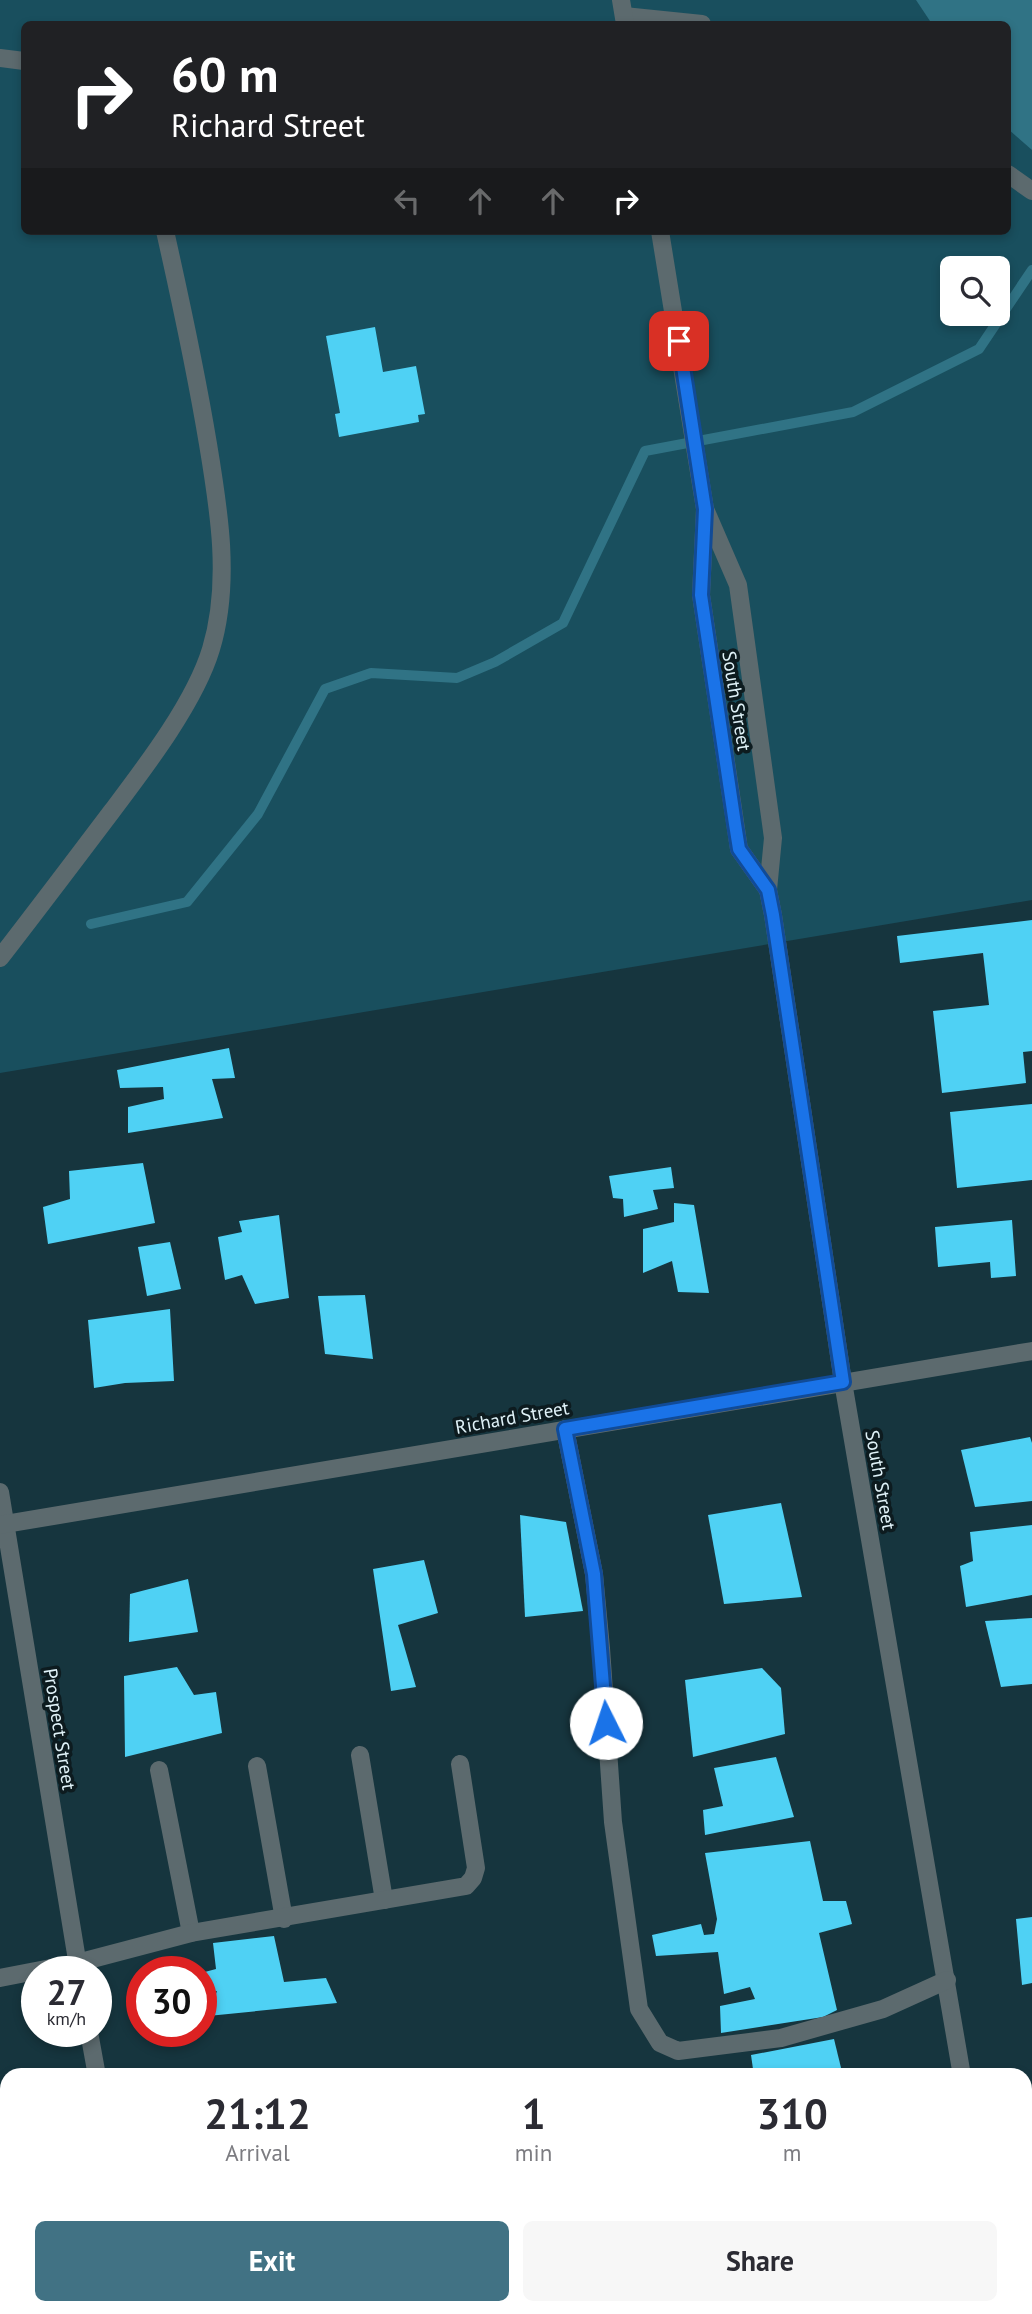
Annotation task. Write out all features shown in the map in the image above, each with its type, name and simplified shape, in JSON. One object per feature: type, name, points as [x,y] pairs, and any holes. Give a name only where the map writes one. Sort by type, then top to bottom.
[{"type":"street","points":[[624,14],[679,21]]},
{"type":"street","points":[[0,58],[21,61]]},
{"type":"street","points":[[1011,176],[1030,190]]},
{"type":"street","points":[[0,958],[148,763],[195,688],[211,649],[220,606],[222,561],[214,478],[195,363],[166,235]]},
{"type":"street","name":"South Street","points":[[661,235],[703,491],[705,509],[701,595],[739,849],[768,890]]},
{"type":"street","name":"South Street","points":[[705,509],[738,585],[773,838],[768,890],[843,1382],[961,2068]]},
{"type":"street","name":"Richard Street","points":[[2,1524],[1032,1351]]},
{"type":"street","points":[[565,1429],[594,1574],[613,1822],[639,2009],[660,2043],[678,2051],[781,2038],[883,2009],[947,1980]]},
{"type":"street","name":"Prospect Street","points":[[0,1492],[2,1524],[76,1956]]},
{"type":"street","points":[[360,1755],[384,1900]]},
{"type":"street","points":[[112,1957],[191,1933],[466,1886],[473,1878],[476,1867],[460,1764]]},
{"type":"street","points":[[257,1766],[284,1919]]},
{"type":"street","points":[[159,1770],[191,1933]]},
{"type":"street","points":[[0,1978],[21,1975]]},
{"type":"street","points":[[92,2047],[96,2068]]},
{"type":"shaded area","points":[[0,0],[1032,0],[1032,900],[0,1073]]},
{"type":"shaded area","points":[[916,0],[1032,0],[1032,150],[1011,132],[1011,21],[930,21]]},
{"type":"building","points":[[375,327],[383,372],[416,366],[425,414],[418,415],[419,422],[339,437],[335,414],[340,413],[326,336]]},
{"type":"building","points":[[1032,920],[1032,1051],[1023,1052],[1026,1083],[942,1093],[933,1011],[989,1005],[983,953],[900,963],[897,936]]},
{"type":"building","points":[[229,1048],[235,1078],[212,1079],[223,1118],[128,1133],[128,1107],[164,1099],[163,1087],[120,1088],[117,1070]]},
{"type":"building","points":[[1032,1104],[1032,1180],[957,1188],[950,1112]]},
{"type":"building","points":[[143,1163],[155,1223],[48,1244],[43,1207],[70,1199],[69,1171]]},
{"type":"building","points":[[671,1167],[674,1188],[653,1190],[658,1209],[624,1217],[623,1199],[613,1198],[609,1176]]},
{"type":"building","points":[[674,1203],[694,1205],[709,1293],[678,1292],[672,1261],[643,1273],[643,1229],[674,1222]]},
{"type":"building","points":[[279,1215],[289,1298],[255,1304],[242,1275],[225,1280],[218,1237],[242,1232],[239,1221]]},
{"type":"building","points":[[1012,1220],[1016,1276],[991,1278],[990,1262],[938,1267],[935,1227]]},
{"type":"building","points":[[170,1242],[181,1289],[147,1296],[138,1247]]},
{"type":"building","points":[[365,1295],[373,1359],[325,1354],[318,1296]]},
{"type":"building","points":[[170,1309],[174,1381],[125,1383],[94,1388],[88,1320]]},
{"type":"building","points":[[1030,1437],[1032,1501],[975,1507],[961,1450]]},
{"type":"building","points":[[781,1503],[802,1597],[724,1604],[708,1515]]},
{"type":"building","points":[[520,1515],[566,1522],[583,1611],[525,1617]]},
{"type":"building","points":[[1032,1525],[1032,1595],[966,1607],[960,1566],[973,1561],[970,1532]]},
{"type":"building","points":[[424,1560],[438,1613],[398,1625],[416,1687],[391,1691],[373,1569]]},
{"type":"building","points":[[188,1579],[198,1632],[129,1642],[130,1594]]},
{"type":"building","points":[[1032,1618],[1032,1684],[1001,1687],[985,1621]]},
{"type":"building","points":[[177,1667],[194,1695],[216,1692],[222,1733],[125,1757],[124,1676]]},
{"type":"building","points":[[762,1668],[781,1688],[785,1734],[693,1757],[685,1680]]},
{"type":"building","points":[[776,1757],[794,1817],[705,1835],[703,1810],[723,1806],[714,1768]]},
{"type":"building","points":[[810,1841],[823,1901],[846,1901],[852,1924],[819,1933],[837,2010],[823,2017],[721,2033],[720,2006],[755,1999],[750,1987],[724,1994],[718,1952],[656,1956],[652,1935],[701,1924],[704,1935],[714,1934],[717,1919],[705,1853]]},
{"type":"building","points":[[1032,1917],[1032,1983],[1022,1985],[1016,1919]]},
{"type":"building","points":[[274,1936],[284,1982],[326,1978],[337,2003],[217,2015],[217,1956],[214,1956],[213,1943]]},
{"type":"building","points":[[834,2039],[841,2068],[753,2068],[751,2055]]},
{"type":"waterway","points":[[91,924],[187,902],[258,814],[325,689],[371,673],[457,678],[495,662],[563,623],[645,451],[853,412],[979,349],[1032,270]]},
{"type":"route","points":[[606,1723],[594,1574],[565,1429],[843,1382],[773,915],[768,890],[739,849],[735,824],[701,595],[705,509],[679,341]]}]
